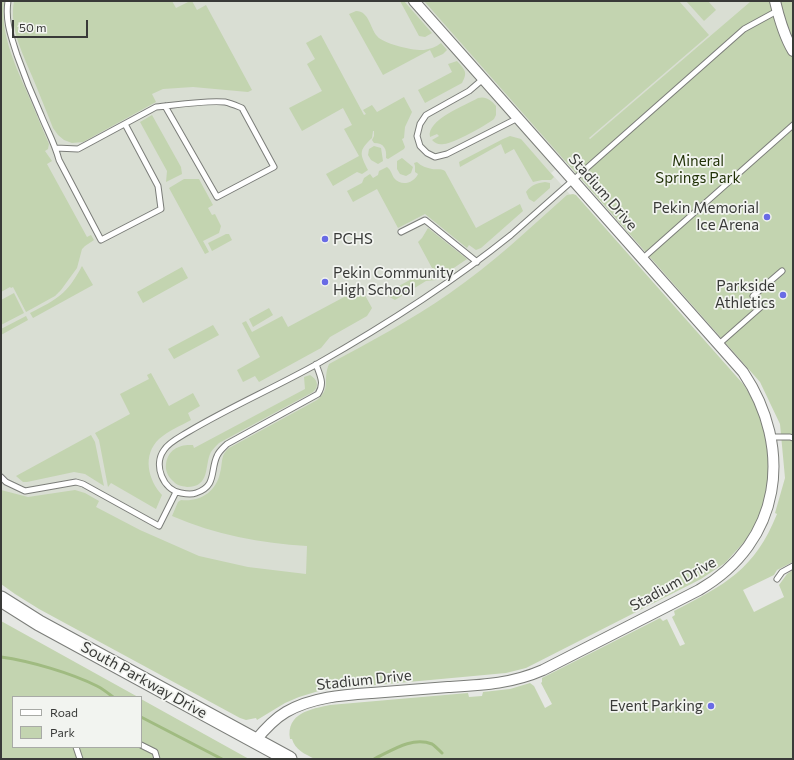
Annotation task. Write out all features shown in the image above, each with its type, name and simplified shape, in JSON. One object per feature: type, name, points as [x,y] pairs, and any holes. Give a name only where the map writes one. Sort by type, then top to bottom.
[{"type":"main road","name":"South Parkway Drive","points":[[1,599],[39,623],[289,759]]},
{"type":"street","name":"Stadium Drive","points":[[255,740],[274,720],[286,712],[302,704],[320,699],[360,694],[498,683],[525,678],[550,666],[713,582],[735,564],[750,546],[768,514],[778,481],[778,458],[775,436],[769,415],[756,388],[719,344],[414,1]]},
{"type":"street","points":[[776,6],[788,42],[793,51]]},
{"type":"lane","points":[[8,1],[6,15],[8,30],[41,116],[56,148],[59,160],[102,240],[161,209],[158,186],[125,124]]},
{"type":"lane","points":[[316,364],[322,387],[318,394],[227,444],[217,456],[214,466],[214,476],[209,484],[203,489],[195,493],[187,494],[176,492],[168,487],[159,470],[163,451],[169,445],[202,424],[316,364],[436,292],[478,262],[744,28],[776,6]]},
{"type":"lane","points":[[483,79],[469,91],[426,115],[420,124],[417,136],[420,146],[427,154],[435,157],[447,154],[518,118]]},
{"type":"lane","points":[[56,148],[78,149],[156,107],[166,106],[225,102],[242,108],[274,167],[216,197],[166,106]]},
{"type":"lane","points":[[642,259],[793,125]]},
{"type":"lane","points":[[401,232],[425,220],[478,262]]},
{"type":"lane","points":[[719,344],[762,306],[753,296],[782,271]]},
{"type":"lane","points":[[775,436],[793,438]]},
{"type":"lane","points":[[1,477],[6,482],[25,491],[76,482],[83,484],[160,526],[176,492]]},
{"type":"lane","points":[[776,579],[782,572],[793,566]]},
{"type":"lane","points":[[142,746],[155,752],[157,759]]},
{"type":"lane","points":[[76,748],[80,759]]},
{"type":"shaded area","name":"Pekin Community High School","points":[[1,1],[751,1],[551,173],[745,391],[546,654],[1,578]]},
{"type":"green space","points":[[1,1],[4,1],[4,24],[9,47],[49,144],[48,149],[45,151],[52,161],[47,164],[87,237],[91,235],[94,240],[82,249],[77,268],[61,290],[55,296],[26,312],[13,287],[1,292]]},
{"type":"green space","points":[[14,1],[172,1],[176,8],[192,1],[197,10],[206,5],[252,90],[248,92],[193,87],[163,89],[152,94],[156,102],[83,142],[72,143],[64,140],[53,128],[24,58],[17,39],[13,20]]},
{"type":"green space","points":[[400,1],[404,1],[432,33],[425,37],[419,36]]},
{"type":"green space","name":"Mineral Springs Park","points":[[424,1],[679,1],[709,35],[589,138],[590,139],[751,1],[793,1],[793,562],[777,570],[774,575],[743,590],[754,612],[784,597],[779,585],[787,574],[793,570],[793,759],[315,759],[301,751],[295,746],[292,739],[290,739],[292,723],[296,718],[301,714],[315,708],[330,705],[468,693],[469,697],[482,696],[483,692],[510,689],[530,683],[534,686],[545,708],[552,704],[541,683],[542,678],[660,618],[663,621],[667,619],[680,646],[685,644],[672,617],[675,615],[674,611],[709,593],[723,583],[748,562],[759,549],[777,514],[775,513],[785,478],[780,424],[760,382]]},
{"type":"green space","points":[[686,1],[708,1],[716,10],[704,21]]},
{"type":"green space","points":[[356,11],[367,17],[377,36],[385,42],[419,50],[431,48],[441,43],[447,50],[443,54],[434,58],[430,50],[383,75],[349,14]]},
{"type":"green space","points":[[321,35],[364,115],[366,114],[363,110],[372,105],[377,112],[404,97],[412,112],[405,127],[404,138],[402,139],[405,147],[404,149],[388,159],[386,158],[384,147],[380,144],[374,143],[372,140],[374,136],[373,131],[372,138],[362,150],[363,160],[368,170],[362,174],[357,172],[333,186],[326,174],[359,156],[344,129],[352,125],[343,108],[302,131],[289,108],[322,91],[307,64],[315,59],[306,43]]},
{"type":"green space","points":[[457,61],[465,71],[465,76],[462,83],[425,103],[418,90],[452,72],[448,64]]},
{"type":"green space","points":[[478,98],[488,99],[496,106],[496,115],[494,119],[455,141],[439,144],[432,140],[439,136],[437,134],[430,137],[430,131],[440,119]]},
{"type":"green space","points":[[152,115],[181,167],[182,174],[166,182],[167,171],[140,122]]},
{"type":"green space","points":[[510,136],[521,139],[554,177],[551,180],[533,182],[514,149],[505,154],[501,144],[460,167],[459,162]]},
{"type":"green space","points":[[374,146],[381,148],[383,161],[378,164],[371,160],[368,155],[369,149]]},
{"type":"green space","points":[[402,158],[413,167],[411,173],[406,176],[400,174],[397,169],[397,161]]},
{"type":"green space","points":[[417,162],[428,168],[445,171],[476,228],[520,204],[523,211],[481,248],[476,250],[469,245],[467,248],[425,214],[398,228],[377,189],[353,202],[347,191],[362,183],[364,178],[370,174],[373,178],[378,175],[379,171],[387,167],[397,181],[404,183],[410,182],[414,180],[418,174],[415,172],[414,163]]},
{"type":"green space","points":[[184,179],[199,179],[213,205],[208,208],[212,215],[215,214],[221,226],[219,233],[203,241],[209,252],[205,254],[169,188]]},
{"type":"green space","points":[[545,182],[550,183],[550,188],[534,202],[529,199],[526,192],[534,185]]},
{"type":"green space","points":[[567,195],[576,195],[744,385],[759,411],[770,454],[768,488],[759,518],[745,541],[725,563],[701,579],[526,668],[506,673],[322,690],[285,703],[257,720],[256,718],[246,720],[240,718],[39,609],[1,584],[1,490],[28,497],[75,490],[85,493],[99,501],[96,507],[140,530],[199,556],[248,567],[306,574],[307,546],[273,543],[238,537],[188,523],[172,516],[178,502],[181,500],[201,497],[215,486],[221,469],[224,453],[229,448],[322,396],[326,388],[326,375],[329,364],[405,322],[466,282]]},
{"type":"green space","points":[[428,228],[467,259],[436,280],[426,281],[395,300],[384,294],[432,268],[418,242]]},
{"type":"green space","points":[[229,234],[232,240],[212,251],[208,243]]},
{"type":"green space","points":[[82,266],[93,285],[33,318],[30,313],[48,304],[61,295],[77,275]]},
{"type":"green space","points":[[182,267],[188,278],[143,303],[137,292]]},
{"type":"green space","points":[[361,288],[372,308],[367,316],[330,337],[321,348],[259,382],[255,376],[243,382],[237,370],[260,357],[242,323],[246,321],[252,332],[282,316],[288,327]]},
{"type":"green space","points":[[14,293],[24,313],[1,325],[1,300]]},
{"type":"green space","points":[[269,308],[273,315],[253,327],[249,319]]},
{"type":"green space","points":[[26,316],[28,320],[1,335],[1,329]]},
{"type":"green space","points":[[213,325],[219,335],[174,359],[168,349]]},
{"type":"green space","points":[[151,373],[169,406],[193,393],[200,406],[188,413],[191,420],[170,431],[159,439],[150,452],[150,475],[157,489],[162,495],[156,509],[111,483],[108,487],[99,440],[95,433],[130,414],[120,394],[149,379],[147,375]]},
{"type":"green space","points":[[310,375],[317,383],[313,392],[219,443],[211,452],[205,474],[200,483],[195,486],[185,487],[179,485],[170,478],[166,471],[166,464],[169,455],[175,448],[184,445],[193,445],[194,448],[305,389],[304,377]]},
{"type":"green space","points":[[91,435],[95,442],[104,486],[85,474],[74,472],[27,482],[23,482],[16,476]]},
{"type":"green space","points":[[1,621],[136,696],[12,696],[12,748],[142,748],[142,700],[249,759],[1,759]]},
{"type":"waterway","points":[[1,657],[25,661],[63,672],[87,681],[112,696]]},
{"type":"waterway","points":[[142,718],[222,759]]},
{"type":"waterway","points":[[374,759],[409,743],[417,742],[432,744],[442,753]]},
{"type":"place","name":"Pekin Memorial Ice Arena","points":[[767,217]]},
{"type":"place","name":"PCHS","points":[[325,239]]},
{"type":"place","name":"Pekin Community High School","points":[[325,282]]},
{"type":"place","name":"Parkside Athletics","points":[[783,295]]},
{"type":"place","name":"Event Parking","points":[[711,706]]}]
